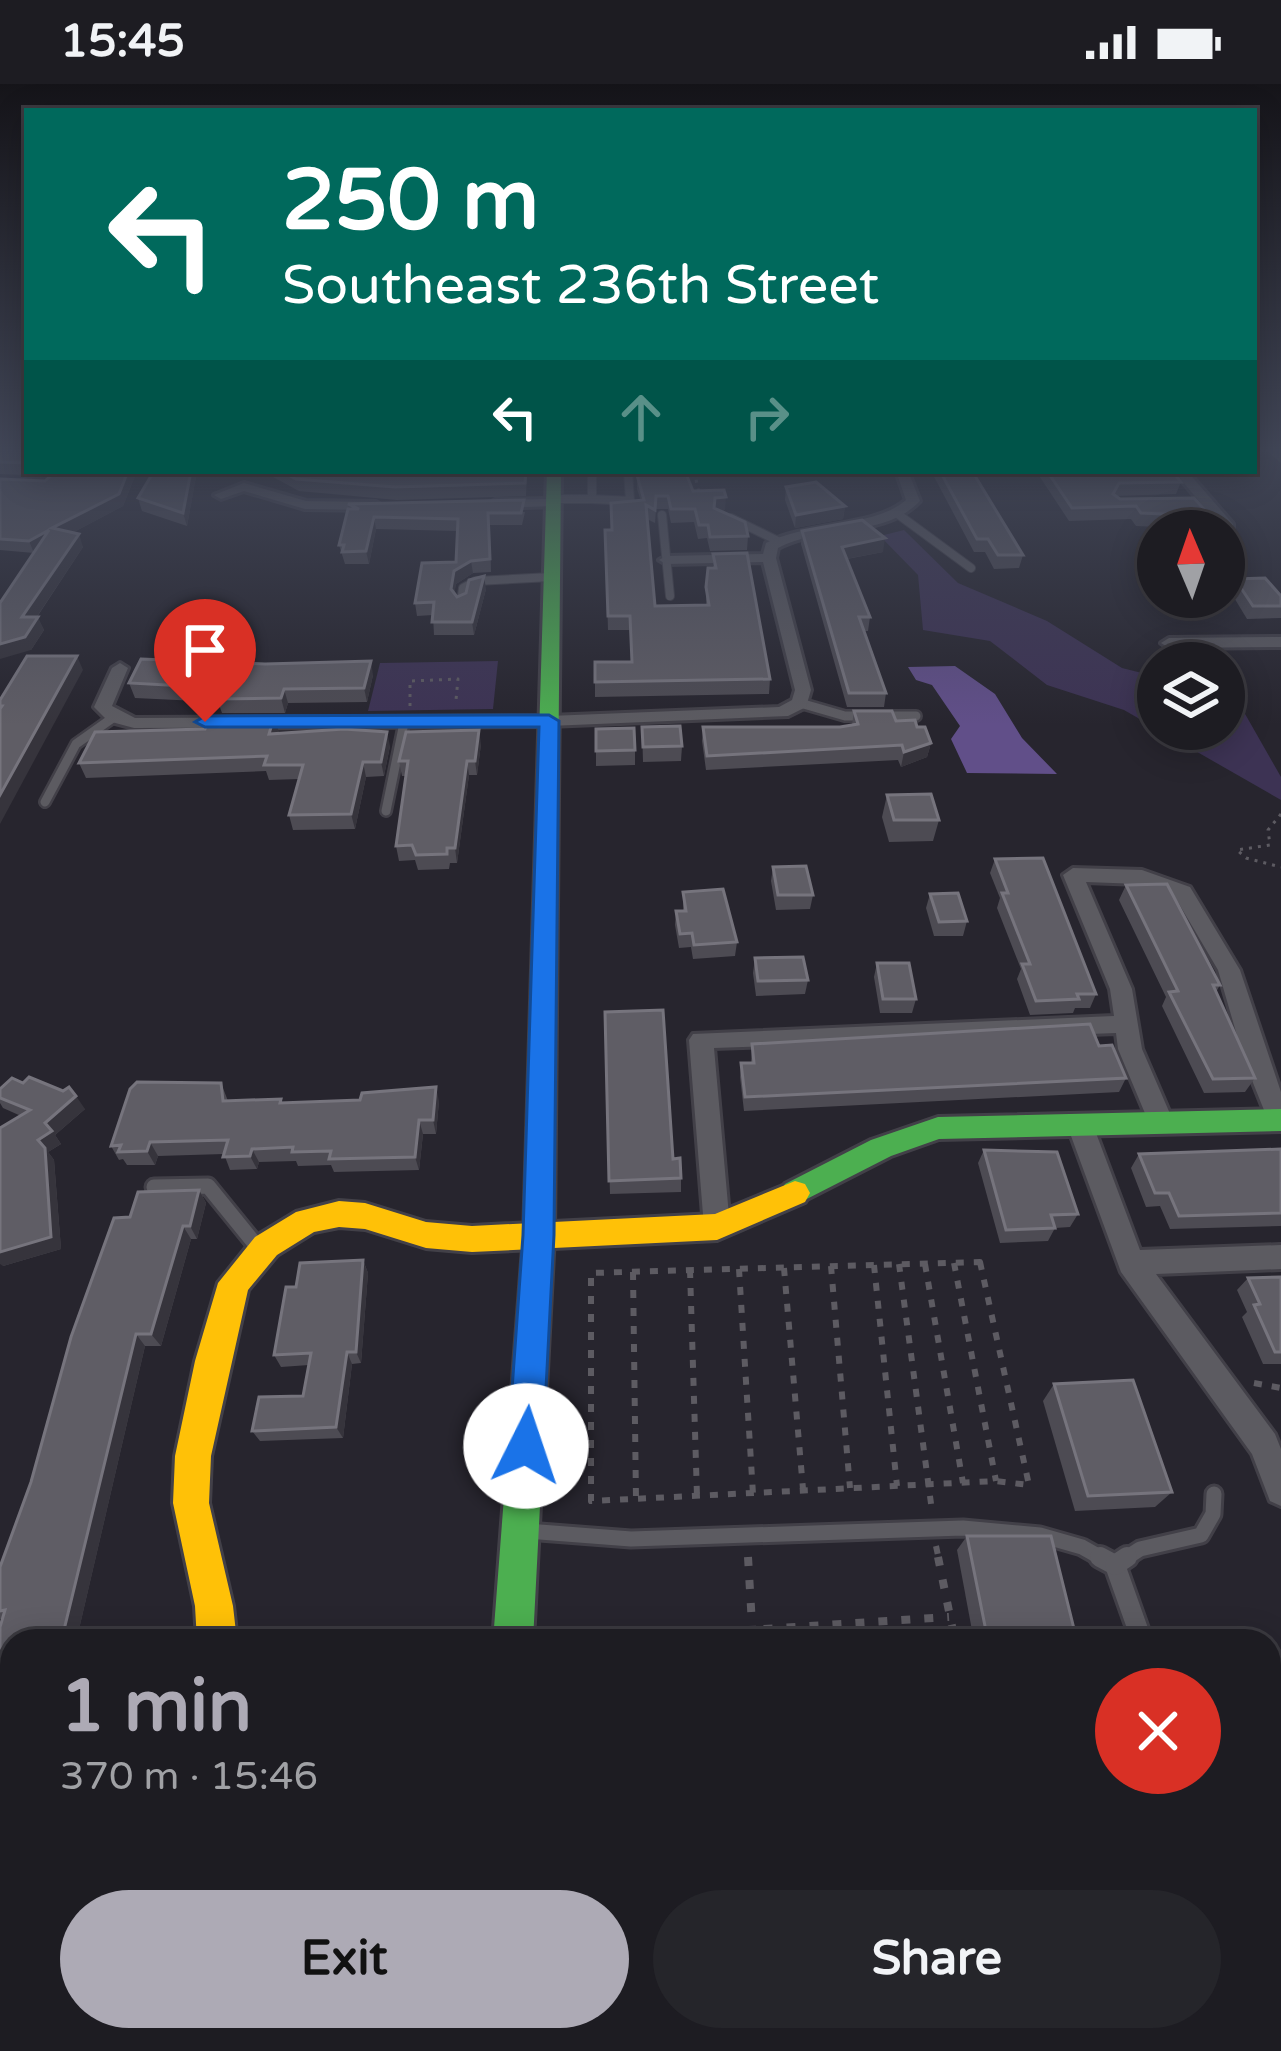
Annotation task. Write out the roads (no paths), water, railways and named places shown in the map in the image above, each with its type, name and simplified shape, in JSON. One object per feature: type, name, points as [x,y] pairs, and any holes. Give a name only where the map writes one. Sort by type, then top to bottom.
[{"type":"main road","points":[[514,1629],[539,1235],[552,542]]},
{"type":"main road","points":[[216,1629],[209,1568],[194,1526],[189,1476],[228,1300],[234,1283],[260,1250],[309,1221],[339,1214],[373,1218],[436,1237],[717,1227],[754,1216],[905,1135],[938,1129],[1281,1120]]},
{"type":"street","points":[[120,668],[104,701],[105,711],[134,723],[760,717],[800,703],[803,689],[769,558],[771,546],[778,542]]},
{"type":"street","points":[[667,560],[769,558]]},
{"type":"street","points":[[1244,642],[1281,641]]},
{"type":"street","points":[[1160,1123],[1130,1049],[1121,989],[1073,875],[1142,877],[1183,892],[1229,970],[1257,1063],[1281,1120]]},
{"type":"street","points":[[717,1227],[701,1040],[1126,1024]]},
{"type":"street","points":[[1080,1125],[1131,1263],[1264,1445],[1281,1490]]},
{"type":"street","points":[[1131,1263],[1281,1257]]},
{"type":"lane","points":[[665,542],[670,596]]},
{"type":"lane","points":[[935,542],[971,568]]},
{"type":"lane","points":[[461,602],[463,588],[476,581],[551,577]]},
{"type":"lane","points":[[800,703],[845,716],[916,716]]},
{"type":"lane","points":[[45,802],[76,744],[113,717]]},
{"type":"lane","points":[[386,811],[407,723]]},
{"type":"lane","points":[[154,1187],[208,1186],[260,1250]]},
{"type":"lane","points":[[1115,1565],[1139,1549],[1200,1537],[1214,1512],[1214,1494]]},
{"type":"lane","points":[[520,1531],[631,1538],[933,1529],[1040,1535],[1082,1546],[1115,1565],[1138,1629]]}]
